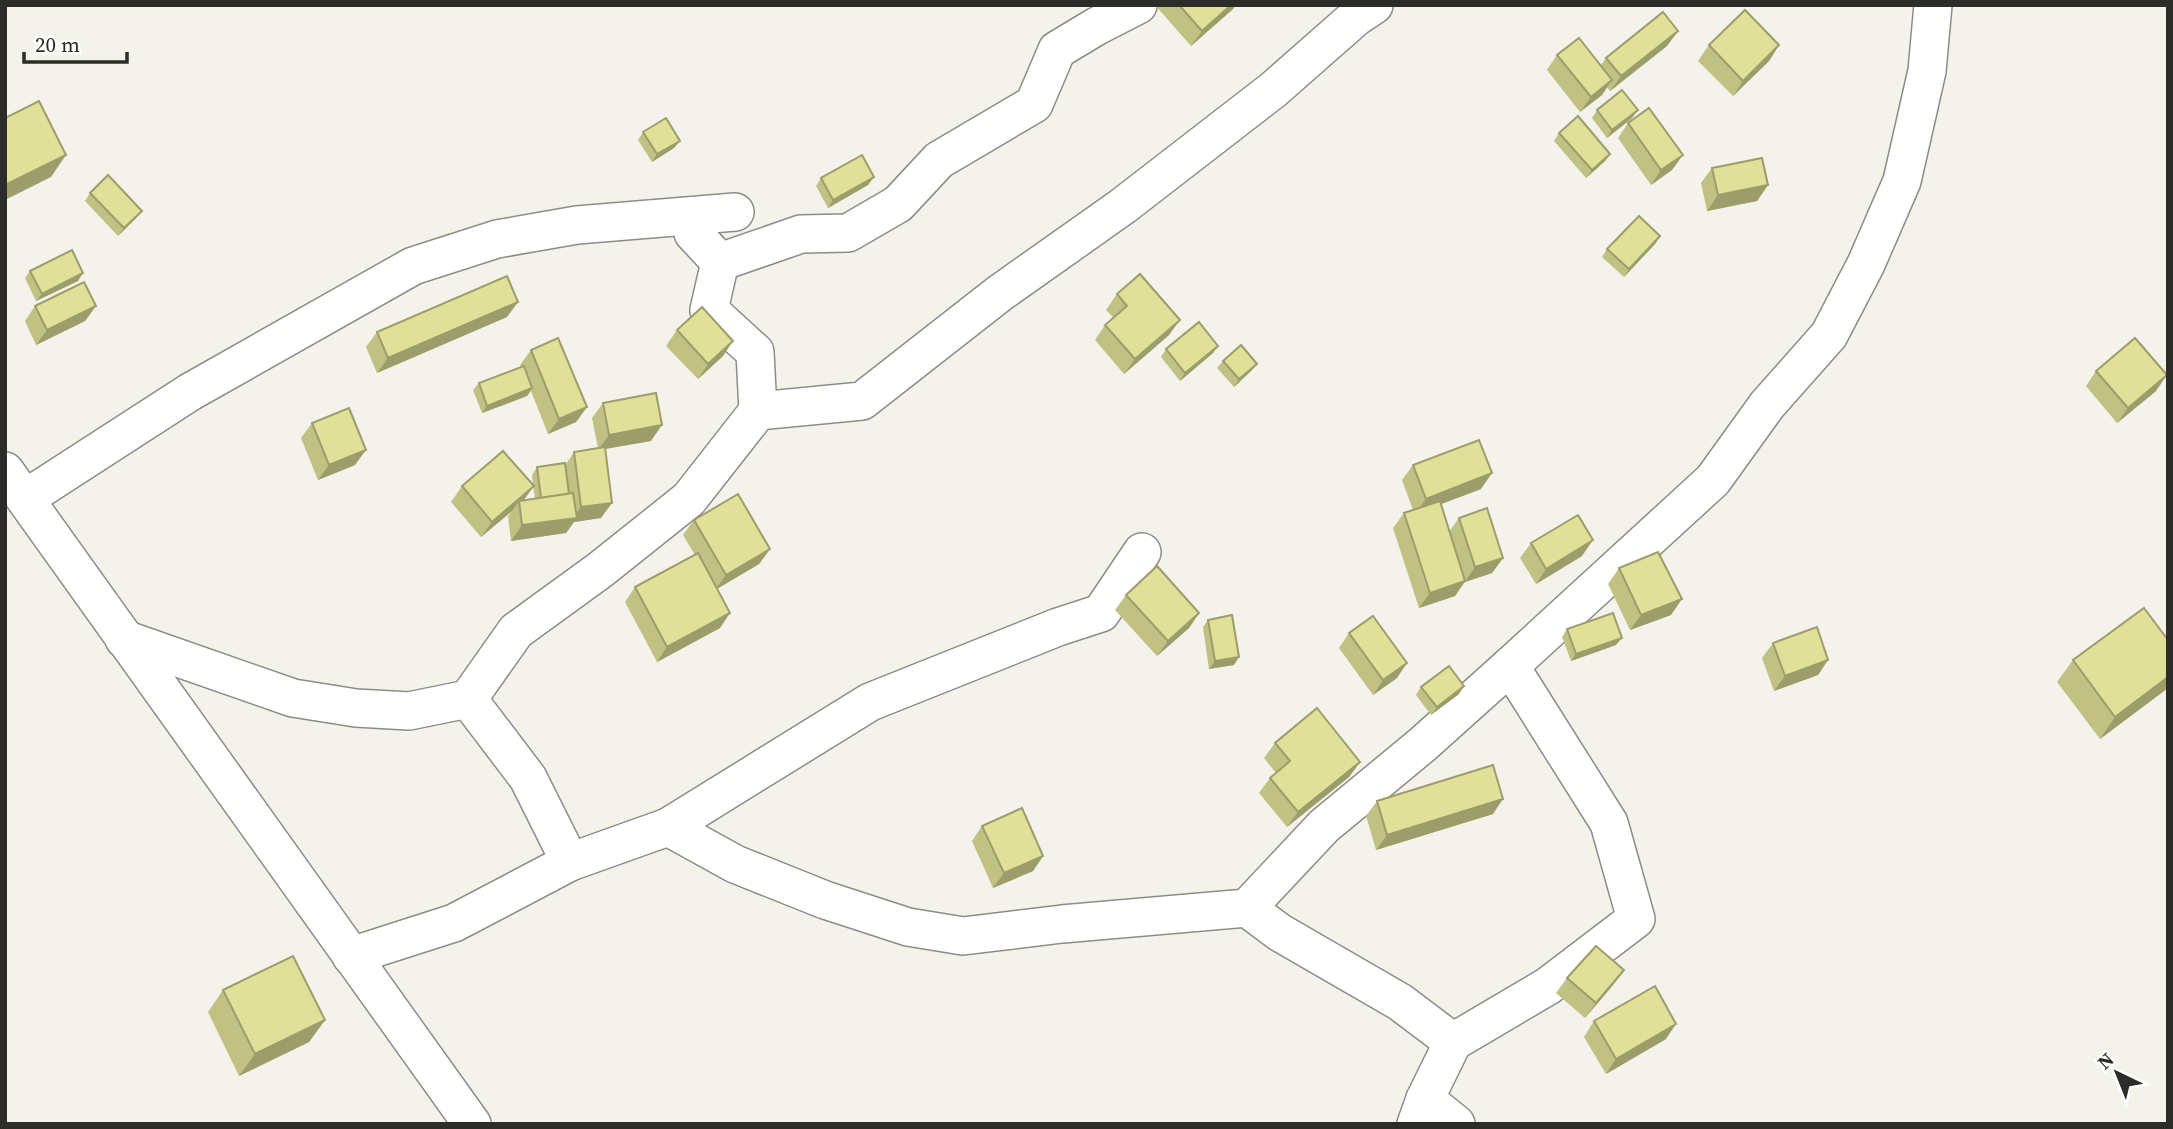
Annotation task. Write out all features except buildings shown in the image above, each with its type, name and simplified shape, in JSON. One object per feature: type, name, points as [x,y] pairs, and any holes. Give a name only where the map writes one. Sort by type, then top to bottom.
[{"type":"street","points":[[720,262],[801,234],[848,233],[898,204],[939,160],[1034,104],[1057,50],[1138,5]]},
{"type":"street","points":[[758,411],[862,401],[1000,293],[1123,206],[1273,90],[1356,17],[1374,5]]},
{"type":"street","points":[[1247,908],[1324,826],[1422,745],[1713,480],[1767,405],[1829,335],[1866,264],[1902,181],[1927,71],[1933,5]]},
{"type":"street","points":[[472,1124],[15,485],[190,392],[294,331],[413,267],[496,239],[577,225],[735,212]]},
{"type":"street","points":[[693,233],[720,262]]},
{"type":"street","points":[[124,639],[293,698],[356,708],[409,711],[468,699],[516,631],[600,570],[689,499],[758,411],[755,352],[709,310],[720,262]]},
{"type":"street","points":[[351,956],[454,923],[570,862],[668,827],[870,702],[1058,627],[1101,613],[1142,552]]},
{"type":"street","points":[[1456,1124],[1421,1112],[1453,1042],[1548,986],[1636,919],[1608,823],[1510,666]]},
{"type":"street","points":[[468,699],[528,778],[570,862]]},
{"type":"street","points":[[668,827],[735,864],[825,900],[908,927],[963,936],[1062,924],[1247,908],[1279,932],[1400,1002],[1453,1042]]}]
